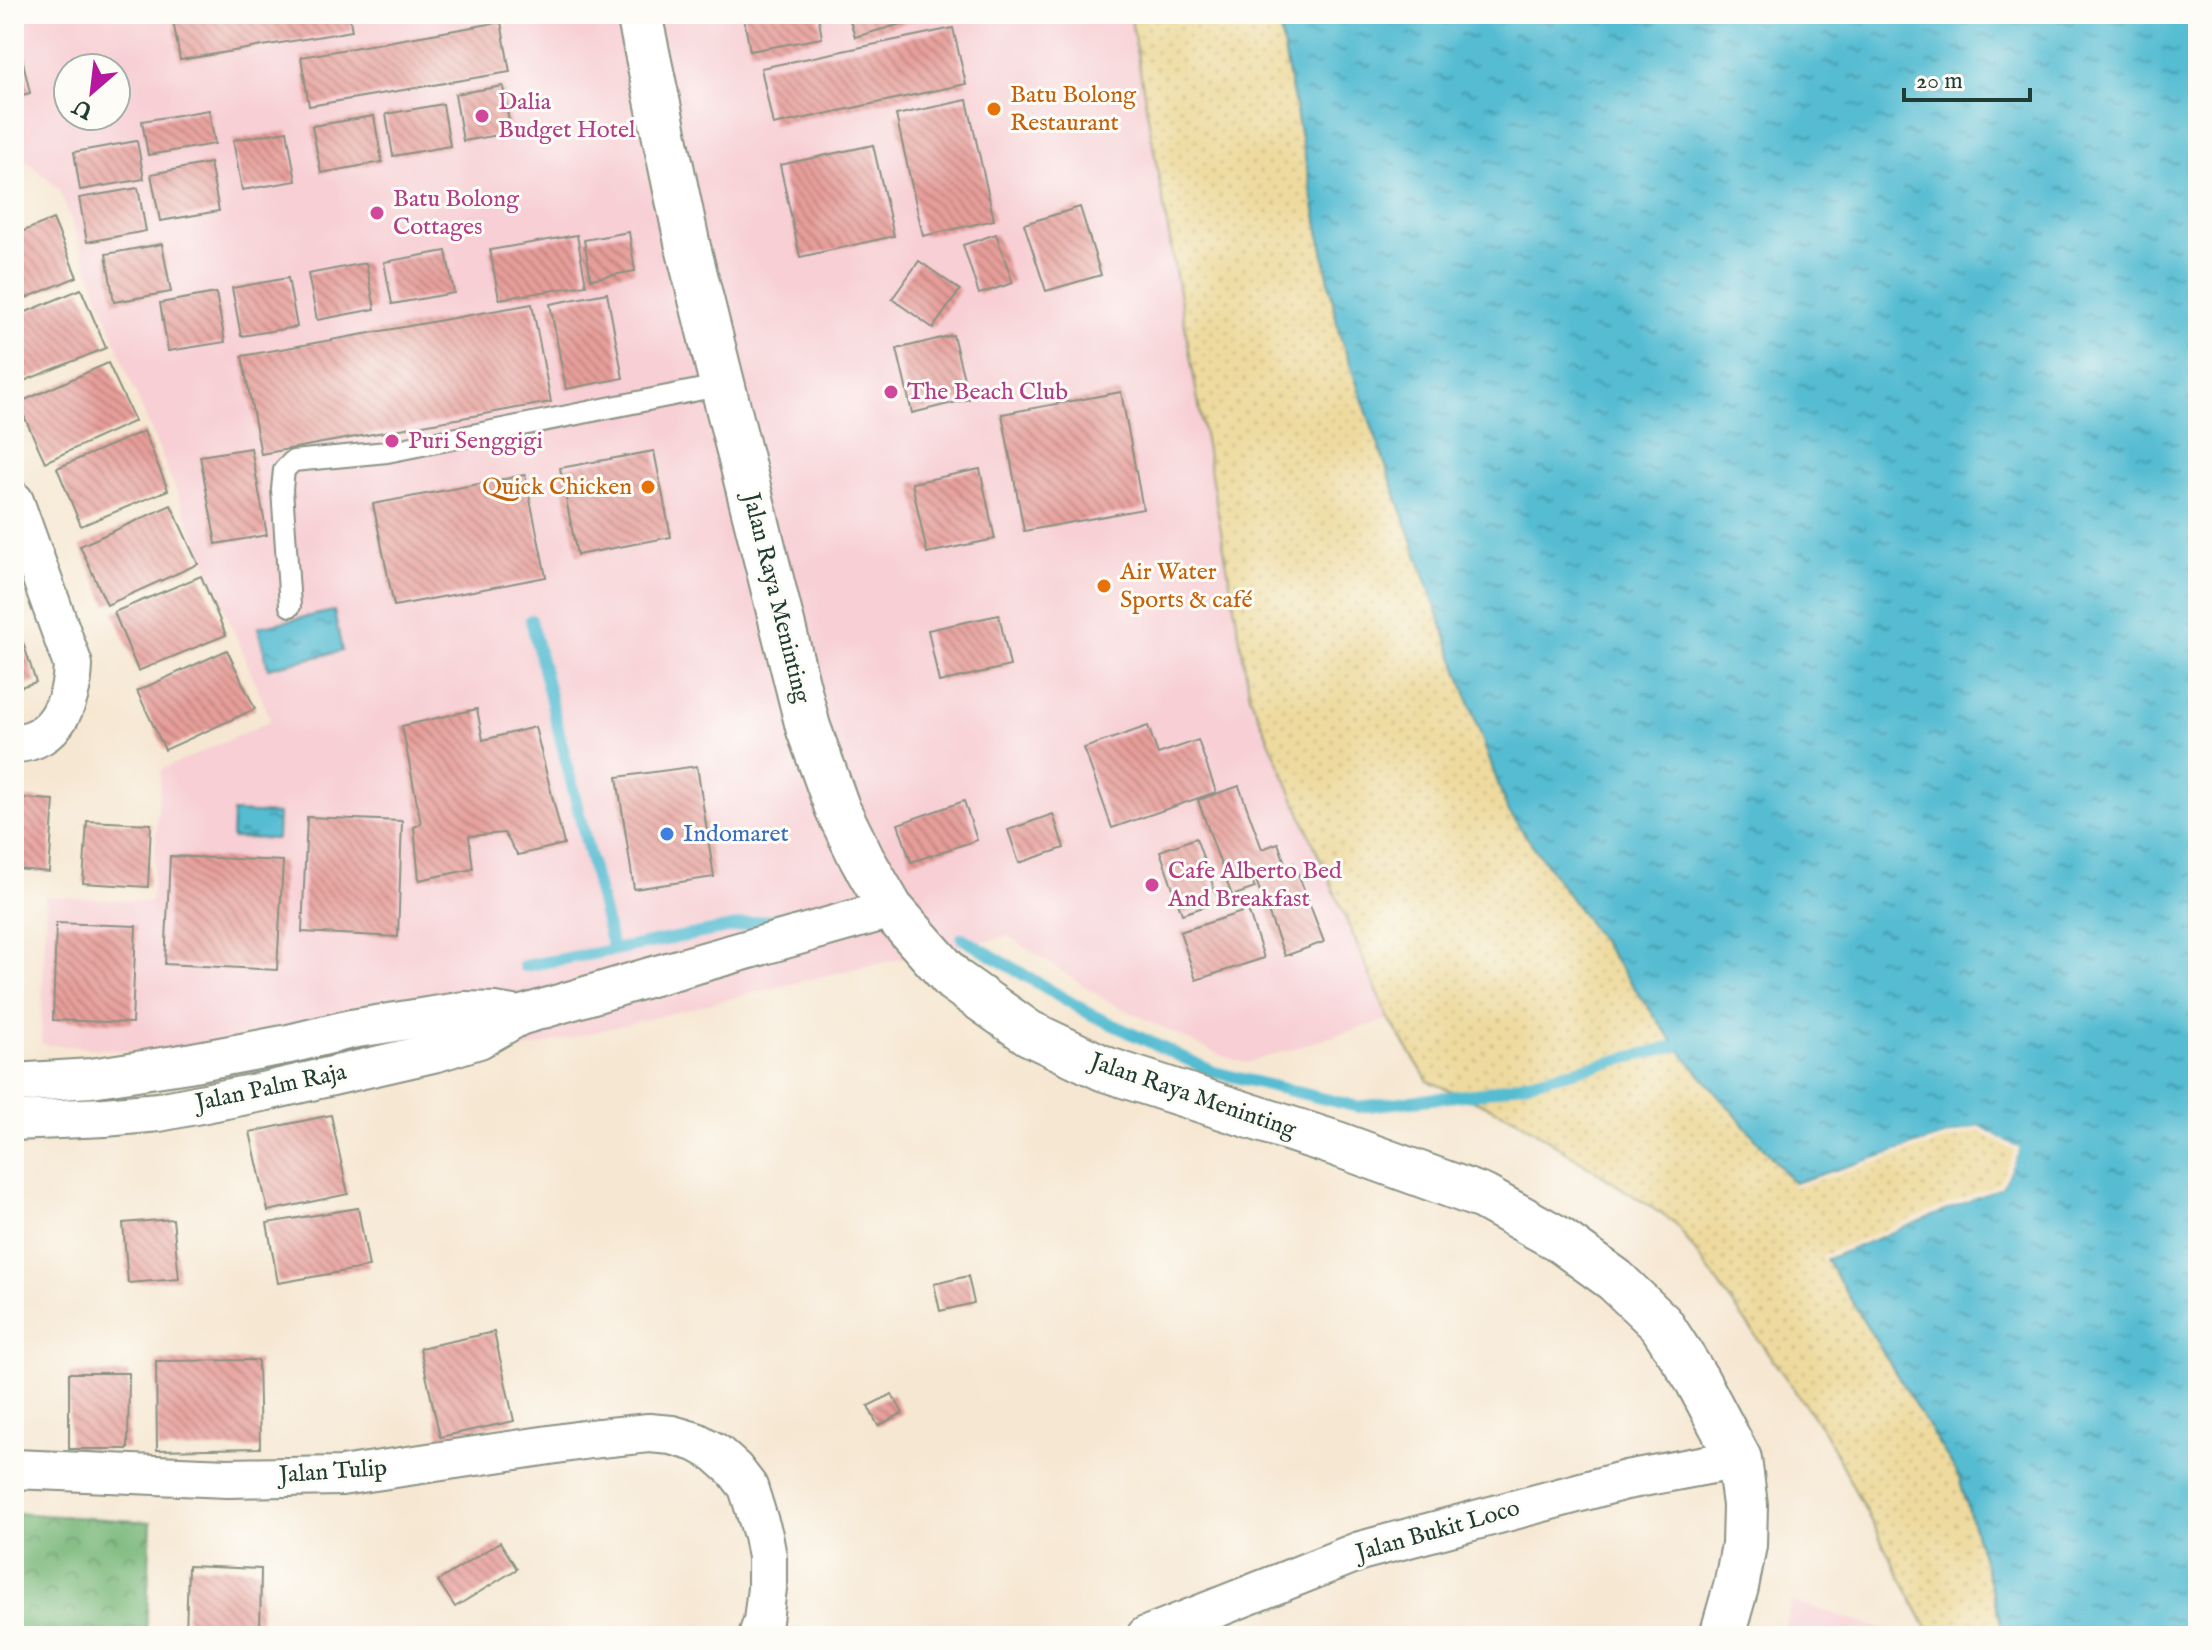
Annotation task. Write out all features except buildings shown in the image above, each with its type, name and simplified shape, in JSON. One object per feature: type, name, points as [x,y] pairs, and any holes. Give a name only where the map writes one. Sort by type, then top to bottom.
[{"type":"highway","name":"Jalan Raya Meninting","points":[[639,14],[688,247],[808,727],[838,810],[891,909],[954,980],[1029,1033],[1105,1069],[1337,1144],[1483,1197],[1557,1238],[1615,1280],[1661,1324],[1697,1380],[1739,1459],[1745,1505],[1744,1545],[1722,1636]]},
{"type":"street","points":[[14,501],[73,665],[72,686],[58,720],[44,735],[14,743]]},
{"type":"street","name":"Jalan Palm Raja","points":[[14,1121],[159,1112],[437,1052],[479,1039],[519,1016],[891,909]]},
{"type":"street","name":"Jalan Palm Raja","points":[[14,1083],[91,1078],[188,1063],[351,1029],[452,1012],[495,1012],[519,1016]]},
{"type":"street","name":"Jalan Tulip","points":[[14,1469],[227,1478],[341,1476],[590,1439],[649,1433],[672,1435],[716,1453],[748,1487],[767,1557],[767,1588],[758,1636]]},
{"type":"street","name":"Jalan Bukit Loco","points":[[1146,1636],[1360,1551],[1626,1480],[1739,1459]]},
{"type":"lane","points":[[290,606],[282,489],[284,470],[293,461],[387,452],[723,385]]},
{"type":"shaded area","points":[[14,14],[1130,14],[1250,696],[1389,1019],[1246,1063],[1222,1056],[1109,1002],[1008,936],[844,971],[418,1075],[41,1044],[46,896],[151,902],[161,770],[271,721],[127,372],[59,189],[14,150]]},
{"type":"shaded area","points":[[1792,1601],[1907,1636],[1782,1636]]},
{"type":"green space","points":[[14,1513],[151,1522],[146,1636],[14,1636]]},
{"type":"sand","points":[[1130,14],[1277,14],[1339,333],[1507,809],[1676,1046],[1794,1183],[1979,1126],[2020,1149],[2001,1187],[1826,1259],[1959,1477],[2005,1636],[1931,1636],[1825,1433],[1675,1223],[1513,1117],[1428,1081],[1389,1019],[1250,696]]},
{"type":"water","points":[[1277,14],[2198,14],[2198,1636],[2005,1636],[1959,1477],[1826,1259],[2001,1187],[2019,1149],[1979,1126],[1794,1183],[1676,1046],[1507,809],[1339,333]]},
{"type":"water","points":[[334,611],[342,651],[268,668],[258,627]]},
{"type":"water","points":[[233,812],[278,814],[277,839],[232,838]]},
{"type":"pier","points":[[1979,1126],[2020,1149],[2001,1187],[1822,1260],[1824,1255],[1998,1184],[2015,1151],[1978,1131],[1795,1187],[1791,1185]]},
{"type":"waterway","points":[[531,620],[613,950],[826,909]]},
{"type":"waterway","points":[[962,938],[1092,1015],[1214,1072],[1358,1107],[1483,1093],[1676,1046]]},
{"type":"waterway","points":[[524,966],[613,950]]},
{"type":"place","name":"Batu Bolong Restaurant","points":[[994,109]]},
{"type":"place","name":"Dalia Budget Hotel","points":[[482,116]]},
{"type":"place","name":"Batu Bolong Cottages","points":[[377,213]]},
{"type":"place","name":"The Beach Club","points":[[891,392]]},
{"type":"place","name":"Puri Senggigi","points":[[392,441]]},
{"type":"place","name":"Quick Chicken","points":[[648,487]]},
{"type":"place","name":"Air Water Sports & café","points":[[1104,586]]},
{"type":"place","name":"Indomaret","points":[[667,834]]},
{"type":"place","name":"Cafe Alberto Bed And Breakfast","points":[[1152,885]]}]
